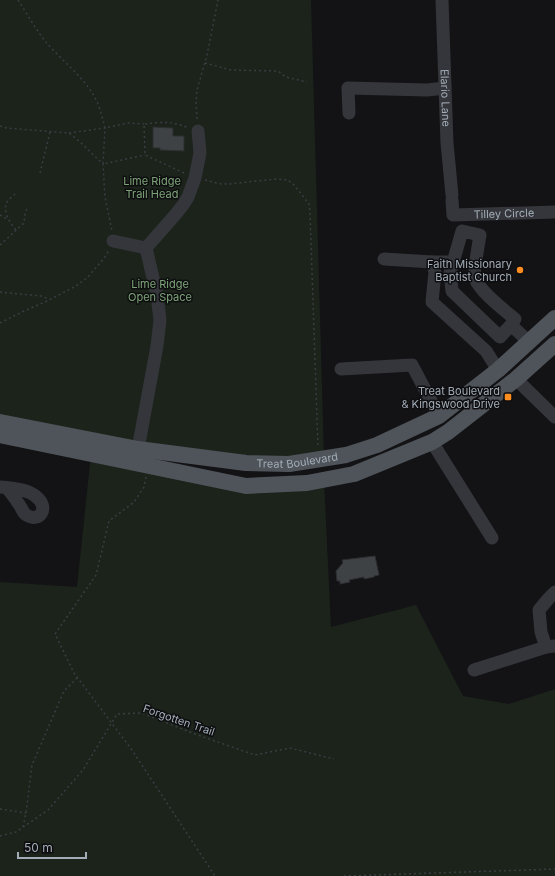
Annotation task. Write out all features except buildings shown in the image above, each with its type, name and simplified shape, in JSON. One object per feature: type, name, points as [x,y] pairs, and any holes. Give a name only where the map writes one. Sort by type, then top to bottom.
[{"type":"main road","name":"Treat Boulevard","points":[[0,422],[138,449],[246,463],[289,464],[346,455],[377,445],[441,414],[498,370],[555,320]]},
{"type":"main road","points":[[441,414],[470,405],[508,377],[516,379],[515,374],[520,360],[548,335],[555,320]]},
{"type":"main road","name":"Treat Boulevard","points":[[0,435],[246,486],[307,483],[354,474],[432,442],[448,432],[516,379],[555,344]]},
{"type":"street","name":"Elario Lane","points":[[442,0],[447,143],[454,215]]},
{"type":"street","points":[[349,113],[348,88],[427,90],[445,88]]},
{"type":"street","points":[[146,248],[183,205],[188,197],[195,178],[200,153],[198,132]]},
{"type":"street","name":"Tilley Circle","points":[[454,215],[555,212]]},
{"type":"street","points":[[462,231],[480,235],[474,277],[479,286],[515,319],[511,325],[500,337],[452,291],[450,273],[462,231]]},
{"type":"street","points":[[113,241],[146,248]]},
{"type":"street","points":[[138,449],[160,331],[157,295],[146,248]]},
{"type":"street","points":[[384,259],[454,262]]},
{"type":"street","points":[[432,262],[435,272],[432,302],[486,351],[498,370]]},
{"type":"street","points":[[511,325],[529,342]]},
{"type":"street","points":[[341,369],[412,365],[441,414]]},
{"type":"street","points":[[516,379],[555,416]]},
{"type":"street","points":[[432,442],[492,538]]},
{"type":"street","points":[[474,670],[550,647],[541,632],[539,610],[548,598],[555,592]]},
{"type":"path","points":[[0,323],[76,286],[88,277],[106,257],[113,241],[105,197],[103,164],[105,128],[98,104],[82,80],[38,32],[18,0]]},
{"type":"path","points":[[0,126],[6,128],[69,133],[128,123],[144,124],[165,122],[175,123],[198,132],[196,103],[197,90],[205,63],[218,0]]},
{"type":"path","points":[[205,63],[231,70],[278,71],[286,77],[307,82]]},
{"type":"path","points":[[144,124],[145,155]]},
{"type":"path","points":[[40,173],[50,132]]},
{"type":"path","points":[[69,133],[103,164]]},
{"type":"path","points":[[103,164],[145,155],[195,178],[221,184],[276,179],[288,180],[294,185],[309,204],[318,459]]},
{"type":"path","points":[[15,194],[7,202],[6,210],[8,219],[16,230]]},
{"type":"path","points":[[0,245],[24,223],[28,206]]},
{"type":"path","points":[[0,215],[8,219]]},
{"type":"path","points":[[0,292],[41,296],[46,298],[47,301]]},
{"type":"path","points":[[148,466],[144,487],[138,497],[109,522],[96,575],[55,634],[77,678],[132,750],[215,876]]},
{"type":"path","points":[[24,827],[32,765],[64,691],[77,678]]},
{"type":"path","name":"Forgotten Trail","points":[[0,836],[16,832],[48,810],[83,770],[117,714],[142,713],[195,734],[255,755],[290,748],[334,759]]},
{"type":"path","points":[[0,809],[26,813]]},
{"type":"path","points":[[344,876],[555,869]]},
{"type":"green space","name":"Lime Ridge Open Space","points":[[0,0],[311,0],[324,458],[289,464],[0,422]]},
{"type":"green space","points":[[91,454],[246,486],[324,480],[331,627],[416,605],[463,696],[509,704],[555,689],[555,876],[0,876],[0,582],[77,587]]},
{"type":"place","name":"Faith Missionary Baptist Church","points":[[520,270]]},
{"type":"place","name":"Treat Boulevard & Kingswood Drive","points":[[508,397]]},
{"type":"park label","name":"Lime Ridge Trail Head","points":[[152,187]]}]
